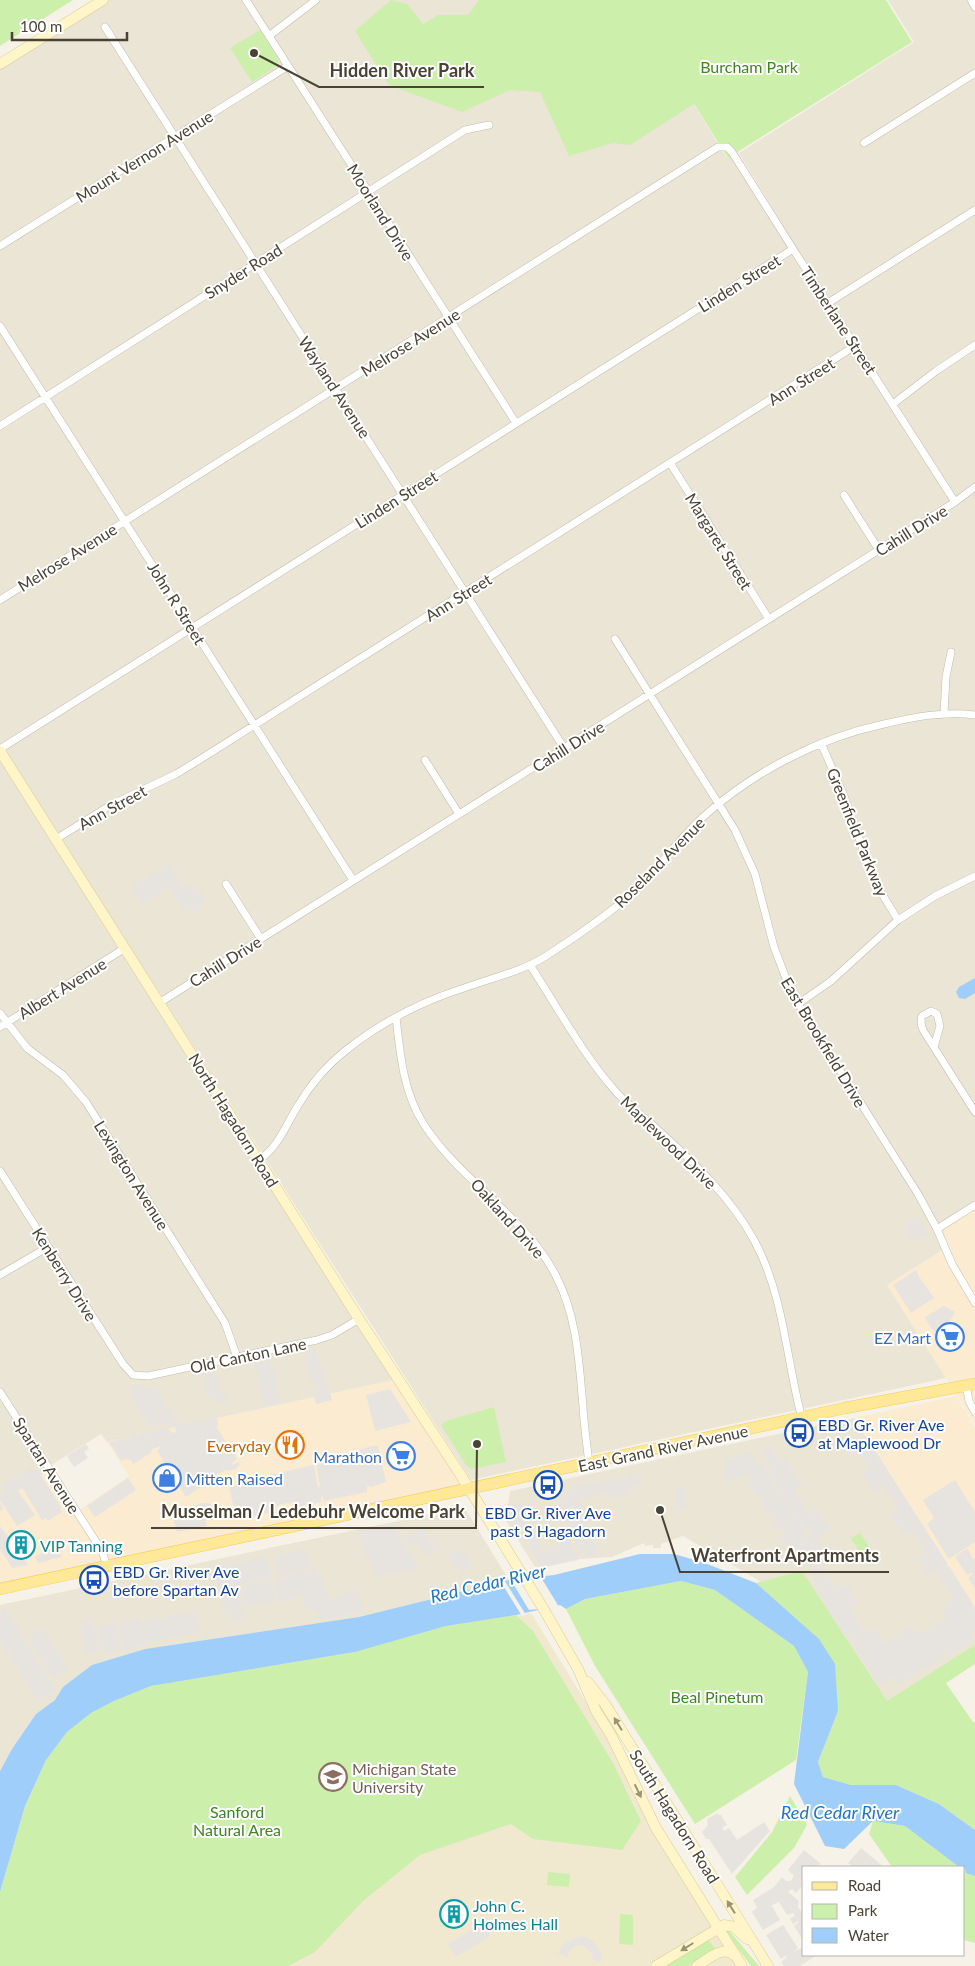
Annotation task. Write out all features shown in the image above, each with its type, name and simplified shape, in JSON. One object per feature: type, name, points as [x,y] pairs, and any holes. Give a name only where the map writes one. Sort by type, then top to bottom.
[{"type":"main road","name":"East Grand River Avenue","points":[[0,1588],[971,1384]]},
{"type":"street","points":[[0,64],[103,0]]},
{"type":"street","name":"Moorland Drive","points":[[246,0],[516,423]]},
{"type":"street","points":[[269,36],[316,0]]},
{"type":"street","points":[[971,0],[975,7]]},
{"type":"street","name":"Wayland Avenue","points":[[105,27],[564,748]]},
{"type":"street","name":"Mount Vernon Avenue","points":[[0,246],[288,66]]},
{"type":"street","points":[[864,143],[975,73]]},
{"type":"street","name":"Snyder Road","points":[[0,426],[465,130],[489,125]]},
{"type":"street","name":"Timberlane Street","points":[[718,148],[727,147],[732,152],[792,249],[955,502]]},
{"type":"street","name":"Melrose Avenue","points":[[0,600],[718,148]]},
{"type":"street","points":[[828,303],[975,210]]},
{"type":"street","name":"Linden Street","points":[[0,750],[792,249]]},
{"type":"street","name":"John R Street","points":[[0,326],[353,880]]},
{"type":"street","points":[[893,404],[936,370],[975,345]]},
{"type":"street","name":"Ann Street","points":[[56,839],[111,805],[176,774],[855,346]]},
{"type":"street","name":"Margaret Street","points":[[670,463],[769,619]]},
{"type":"street","name":"Cahill Drive","points":[[159,1002],[879,550],[955,502],[975,487]]},
{"type":"street","points":[[844,495],[879,550]]},
{"type":"street","name":"East Brookfield Drive","points":[[615,639],[735,830],[751,864],[778,959],[798,1004],[918,1194],[937,1229],[946,1253],[975,1303]]},
{"type":"street","points":[[944,713],[946,676],[950,652]]},
{"type":"street","name":"Roseland Avenue","points":[[259,1160],[269,1153],[277,1142],[298,1105],[320,1075],[346,1050],[408,1009],[434,998],[530,965],[588,927],[628,897],[681,839],[719,804],[753,779],[821,743],[873,726],[912,717],[944,713],[975,715]]},
{"type":"street","name":"Greenfield Parkway","points":[[821,743],[844,796],[869,866],[898,920]]},
{"type":"street","name":"North Hagadorn Road","points":[[0,750],[359,1319],[469,1489]]},
{"type":"street","points":[[425,760],[459,814]]},
{"type":"street","points":[[798,1004],[831,980],[898,920],[934,896],[975,876]]},
{"type":"street","points":[[226,884],[261,938]]},
{"type":"street","name":"Albert Avenue","points":[[3,1025],[125,948]]},
{"type":"street","name":"Maplewood Drive","points":[[530,965],[604,1078],[619,1095],[705,1174],[723,1195],[754,1240],[765,1265],[775,1296],[802,1418]]},
{"type":"street","points":[[934,1047],[940,1022],[937,1014],[931,1011],[922,1016],[920,1023],[934,1047],[975,1112]]},
{"type":"street","name":"Lexington Avenue","points":[[0,1013],[3,1025],[27,1048],[63,1075],[86,1102],[225,1323],[237,1357]]},
{"type":"street","name":"Oakland Drive","points":[[396,1017],[404,1077],[410,1097],[423,1122],[439,1144],[526,1233],[546,1258],[563,1289],[572,1314],[578,1349],[589,1464]]},
{"type":"street","name":"Kenberry Drive","points":[[0,1171],[123,1364],[133,1375]]},
{"type":"street","points":[[937,1229],[975,1205]]},
{"type":"street","points":[[0,1275],[48,1247]]},
{"type":"street","name":"Old Canton Lane","points":[[133,1375],[148,1376],[318,1340],[332,1335],[359,1319]]},
{"type":"street","points":[[971,1384],[969,1401],[975,1412]]},
{"type":"street","name":"Spartan Avenue","points":[[0,1392],[102,1551],[107,1566]]},
{"type":"street","name":"South Hagadorn Road","points":[[469,1489],[543,1608],[578,1669],[596,1711],[610,1735],[656,1828],[742,1966]]},
{"type":"street","name":"South Hagadorn Road","points":[[578,1669],[606,1704],[768,1966]]},
{"type":"street","points":[[656,1966],[724,1925],[734,1926],[757,1948]]},
{"type":"street","points":[[697,1966],[722,1951],[730,1952],[735,1956]]},
{"type":"shaded area","points":[[109,0],[629,0],[727,158],[737,152],[797,249],[739,153],[914,42],[888,0],[975,0],[975,1200],[940,1223],[949,1246],[887,1285],[946,1378],[471,1480],[0,744],[0,68]]},
{"type":"shaded area","points":[[0,755],[398,1379],[107,1442],[101,1434],[48,1467],[49,1470],[0,1502]]},
{"type":"shaded area","points":[[168,864],[183,886],[189,888],[193,885],[197,890],[194,893],[200,891],[207,903],[192,913],[188,907],[183,910],[169,887],[143,904],[132,887]]},
{"type":"shaded area","points":[[975,1209],[975,1424],[887,1285],[949,1246],[943,1230]]},
{"type":"shaded area","points":[[917,1217],[928,1234],[915,1242],[904,1225]]},
{"type":"shaded area","points":[[916,1270],[934,1298],[911,1313],[893,1285]]},
{"type":"shaded area","points":[[944,1306],[955,1312],[949,1322],[951,1326],[937,1335],[925,1317]]},
{"type":"shaded area","points":[[316,1350],[327,1386],[318,1388],[317,1382],[312,1385],[305,1356]]},
{"type":"shaded area","points":[[271,1360],[281,1402],[264,1406],[255,1364]]},
{"type":"shaded area","points":[[216,1372],[220,1392],[225,1391],[227,1403],[218,1404],[216,1397],[210,1400],[204,1377]]},
{"type":"shaded area","points":[[398,1379],[467,1488],[0,1586],[0,1512],[4,1509],[0,1502],[49,1470],[76,1512],[129,1476],[107,1442]]},
{"type":"shaded area","points":[[141,1384],[147,1390],[155,1387],[179,1425],[169,1427],[166,1422],[150,1427],[130,1394],[132,1386]]},
{"type":"shaded area","points":[[329,1387],[332,1400],[316,1404],[313,1390]]},
{"type":"shaded area","points":[[390,1389],[411,1422],[375,1431],[366,1395]]},
{"type":"shaded area","points":[[956,1396],[975,1427],[975,1607],[855,1418]]},
{"type":"shaded area","points":[[217,1418],[217,1428],[237,1459],[231,1463],[233,1465],[238,1462],[240,1464],[236,1469],[225,1470],[186,1497],[157,1451],[160,1446],[151,1450],[152,1452],[133,1464],[131,1460],[125,1459],[121,1461],[109,1442],[168,1428],[173,1433],[176,1432],[175,1426]]},
{"type":"shaded area","points":[[854,1418],[975,1608],[975,1653],[850,1731],[810,1623],[758,1580],[683,1536],[661,1544],[661,1548],[653,1548],[653,1545],[645,1546],[644,1543],[612,1557],[580,1559],[542,1568],[535,1567],[506,1521],[510,1491]]},
{"type":"shaded area","points":[[866,1436],[947,1563],[945,1568],[949,1566],[975,1607],[972,1612],[975,1611],[975,1631],[970,1634],[974,1640],[898,1684],[895,1677],[879,1686],[854,1645],[859,1641],[850,1644],[849,1641],[854,1638],[852,1634],[846,1637],[817,1591],[823,1587],[820,1583],[817,1589],[815,1586],[807,1535],[812,1529],[810,1526],[806,1532],[768,1470],[771,1462],[769,1463],[762,1451],[772,1447],[779,1459],[785,1459],[796,1477],[791,1481],[797,1478],[802,1486],[795,1491],[809,1515],[819,1510],[825,1520],[818,1525],[826,1521],[831,1529],[819,1536],[821,1553],[826,1550],[831,1558],[823,1563],[826,1577],[828,1580],[831,1578],[838,1589],[848,1585],[853,1592],[847,1596],[849,1598],[854,1595],[859,1602],[849,1608],[856,1619],[854,1621],[856,1623],[858,1621],[865,1633],[874,1628],[885,1643],[896,1635],[899,1639],[901,1638],[898,1633],[909,1626],[913,1631],[915,1630],[921,1634],[945,1619],[944,1606],[953,1598],[937,1572],[930,1577],[925,1569],[930,1565],[924,1567],[918,1558],[926,1553],[911,1530],[902,1535],[897,1526],[902,1521],[896,1524],[890,1515],[898,1509],[883,1486],[874,1491],[869,1483],[874,1479],[868,1482],[862,1471],[869,1467],[856,1446]]},
{"type":"shaded area","points":[[86,1444],[89,1449],[84,1452],[88,1458],[74,1467],[67,1456]]},
{"type":"shaded area","points":[[378,1446],[386,1482],[372,1487],[367,1486],[367,1492],[324,1501],[321,1496],[321,1502],[297,1507],[294,1502],[281,1504],[276,1507],[277,1511],[244,1518],[243,1513],[235,1513],[229,1487],[243,1481],[314,1465],[318,1487],[320,1487],[316,1463],[343,1458],[344,1454],[359,1452],[359,1450]]},
{"type":"shaded area","points":[[753,1453],[755,1464],[762,1463],[804,1531],[809,1545],[810,1559],[788,1560],[788,1549],[781,1535],[786,1530],[785,1528],[779,1531],[771,1518],[776,1513],[769,1514],[760,1501],[765,1497],[762,1495],[758,1498],[748,1483],[754,1479],[747,1471],[747,1476],[724,1482],[723,1475],[727,1464],[726,1459]]},
{"type":"shaded area","points":[[31,1467],[34,1471],[37,1469],[61,1507],[62,1512],[48,1521],[46,1518],[42,1520],[22,1488],[18,1491],[35,1515],[17,1526],[0,1500],[0,1495],[4,1492],[1,1486]]},
{"type":"shaded area","points":[[634,1473],[638,1473],[642,1485],[629,1488],[629,1494],[611,1499],[609,1492],[574,1501],[575,1503],[579,1501],[582,1507],[577,1510],[582,1508],[589,1525],[584,1529],[590,1528],[599,1553],[589,1558],[587,1554],[582,1556],[558,1501],[569,1494],[569,1488],[618,1478],[620,1483],[622,1481],[621,1477],[624,1476],[625,1482],[628,1481],[627,1475],[633,1474],[635,1479]]},
{"type":"shaded area","points":[[128,1478],[136,1490],[95,1517],[87,1506]]},
{"type":"shaded area","points":[[955,1480],[975,1512],[975,1542],[949,1559],[927,1524],[934,1518],[923,1500]]},
{"type":"shaded area","points":[[680,1485],[685,1489],[684,1495],[688,1507],[676,1510],[675,1490]]},
{"type":"shaded area","points":[[0,1502],[4,1509],[0,1512]]},
{"type":"shaded area","points":[[210,1503],[213,1515],[205,1519],[207,1526],[177,1532],[172,1516],[190,1512],[195,1505]]},
{"type":"shaded area","points":[[519,1504],[524,1506],[524,1518],[528,1525],[530,1525],[542,1549],[542,1553],[548,1553],[547,1550],[569,1540],[575,1549],[578,1560],[542,1567],[525,1542],[526,1538],[519,1540],[514,1531],[509,1508],[510,1505]]},
{"type":"shaded area","points":[[464,1507],[509,1580],[359,1617],[145,1649],[92,1665],[63,1687],[55,1700],[36,1714],[12,1749],[0,1771],[0,1605]]},
{"type":"shaded area","points":[[393,1524],[419,1568],[375,1577],[358,1532]]},
{"type":"shaded area","points":[[0,1526],[28,1565],[12,1568],[0,1549]]},
{"type":"shaded area","points":[[422,1527],[432,1544],[437,1541],[441,1547],[428,1555],[424,1554],[419,1544],[413,1547],[406,1537]]},
{"type":"shaded area","points":[[55,1545],[62,1557],[38,1563],[35,1557]]},
{"type":"shaded area","points":[[461,1548],[472,1566],[462,1572],[459,1566],[455,1568],[448,1556]]},
{"type":"shaded area","points":[[968,1549],[973,1559],[975,1558],[975,1589],[968,1578],[973,1574],[967,1575],[955,1557]]},
{"type":"shaded area","points":[[304,1550],[313,1569],[280,1577],[275,1556]]},
{"type":"shaded area","points":[[267,1557],[272,1577],[238,1585],[245,1619],[232,1622],[231,1614],[226,1616],[212,1567],[232,1561],[233,1564]]},
{"type":"shaded area","points":[[316,1570],[331,1600],[358,1587],[363,1611],[320,1619],[314,1609],[307,1611],[302,1596],[278,1603],[273,1580]]},
{"type":"shaded area","points":[[271,1580],[276,1600],[245,1607],[241,1587]]},
{"type":"shaded area","points":[[5,1609],[56,1690],[38,1701],[10,1657],[12,1656],[10,1651],[7,1653],[0,1641],[0,1612]]},
{"type":"shaded area","points":[[196,1611],[200,1632],[146,1643],[142,1622]]},
{"type":"shaded area","name":"Sanford Natural Area","points":[[531,1613],[600,1725],[736,1966],[0,1966],[0,1892],[355,1652],[446,1626]]},
{"type":"shaded area","points":[[91,1618],[101,1649],[87,1654],[80,1622]]},
{"type":"shaded area","points":[[140,1618],[146,1645],[124,1650],[118,1623]]},
{"type":"shaded area","points":[[116,1622],[122,1650],[106,1655],[97,1627]]},
{"type":"shaded area","points":[[43,1628],[67,1667],[52,1678],[27,1638]]},
{"type":"shaded area","points":[[716,1814],[721,1815],[727,1825],[722,1828],[724,1831],[729,1828],[737,1840],[764,1822],[770,1831],[732,1874],[709,1839],[706,1839],[702,1832],[708,1825],[707,1819]]},
{"type":"shaded area","points":[[861,1848],[883,1866],[852,1866],[848,1863]]},
{"type":"shaded area","points":[[804,1850],[821,1864],[819,1866],[802,1866],[802,1886],[796,1893],[792,1889],[788,1892],[799,1901],[798,1907],[802,1912],[802,1939],[794,1926],[799,1922],[793,1924],[790,1919],[795,1915],[793,1913],[787,1915],[779,1902],[784,1899],[767,1908],[772,1906],[780,1920],[763,1930],[752,1912],[757,1907],[753,1900],[774,1887],[782,1877],[786,1881],[791,1881],[794,1876],[788,1870]]},
{"type":"shaded area","points":[[483,1922],[491,1936],[456,1957],[448,1944]]},
{"type":"shaded area","points":[[783,1925],[798,1948],[793,1952],[802,1948],[802,1956],[815,1956],[800,1966],[784,1966],[781,1962],[787,1957],[785,1956],[781,1959],[766,1935]]},
{"type":"shaded area","points":[[580,1936],[586,1937],[596,1944],[601,1953],[601,1962],[593,1960],[591,1952],[582,1945],[570,1950],[567,1957],[558,1953],[565,1942]]},
{"type":"green space","points":[[0,0],[73,0],[0,46]]},
{"type":"green space","name":"Burcham Park","points":[[391,0],[407,4],[423,24],[438,15],[468,15],[479,0],[886,0],[912,42],[728,158],[694,104],[630,145],[613,143],[569,156],[540,92],[510,90],[462,112],[389,85],[355,31]]},
{"type":"green space","points":[[260,30],[279,60],[277,66],[252,82],[230,48]]},
{"type":"green space","points":[[494,1407],[506,1462],[471,1469],[466,1465],[441,1425],[446,1421]]},
{"type":"green space","points":[[860,1533],[871,1550],[862,1556],[851,1538]]},
{"type":"green space","points":[[802,1571],[887,1701],[975,1645],[975,1664],[946,1683],[973,1722],[975,1722],[975,1830],[939,1804],[896,1785],[851,1785],[823,1777],[818,1762],[838,1711],[819,1639],[756,1583]]},
{"type":"green space","name":"Beal Pinetum","points":[[681,1581],[715,1590],[794,1646],[808,1672],[796,1760],[695,1824],[595,1666],[566,1609],[585,1599]]},
{"type":"green space","name":"Sanford Natural Area","points":[[516,1615],[533,1631],[613,1763],[641,1821],[622,1850],[533,1839],[511,1824],[420,1855],[363,1901],[315,1952],[288,1966],[0,1966],[0,1892],[25,1806],[46,1760],[67,1732],[91,1713],[114,1701],[151,1686],[355,1652],[446,1626]]},
{"type":"green space","points":[[790,1796],[807,1825],[794,1848],[747,1895],[735,1877],[772,1832]]},
{"type":"green space","points":[[873,1821],[905,1826],[958,1866],[891,1866],[869,1834]]},
{"type":"green space","points":[[965,1871],[975,1876],[975,1943],[965,1940]]},
{"type":"green space","points":[[548,1872],[570,1874],[569,1887],[547,1885]]},
{"type":"green space","points":[[620,1914],[633,1915],[633,1945],[619,1944]]},
{"type":"green space","points":[[727,1928],[759,1966],[751,1966],[725,1931]]},
{"type":"green space","points":[[708,1938],[715,1949],[688,1966],[664,1966]]},
{"type":"water","points":[[975,978],[975,993],[965,999],[959,998],[956,992],[959,987]]},
{"type":"water","name":"Red Cedar River","points":[[640,1554],[674,1554],[702,1562],[756,1583],[819,1639],[835,1664],[838,1711],[818,1762],[823,1777],[851,1785],[896,1785],[939,1804],[975,1830],[975,1876],[966,1873],[965,1866],[958,1866],[905,1826],[873,1821],[844,1849],[825,1846],[794,1784],[808,1672],[794,1646],[715,1590],[681,1581],[585,1599],[566,1609],[560,1605],[516,1615],[446,1626],[355,1652],[151,1686],[114,1701],[91,1713],[67,1732],[46,1760],[25,1806],[0,1892],[0,1771],[12,1749],[36,1714],[55,1700],[63,1687],[92,1665],[145,1649],[359,1617],[509,1580],[554,1575]]},
{"type":"pier","points":[[539,1574],[559,1607],[529,1610],[509,1577]]},
{"type":"pier","points":[[503,1578],[526,1615],[522,1616],[499,1579]]},
{"type":"place","name":"Hidden River Park","points":[[254,53]]},
{"type":"place","name":"EZ Mart","points":[[950,1337]]},
{"type":"place","name":"EBD Gr. River Ave at Maplewood Dr","points":[[799,1433]]},
{"type":"place","name":"Musselman / Ledebuhr Welcome Park","points":[[477,1444]]},
{"type":"place","name":"Everyday","points":[[290,1445]]},
{"type":"place","name":"Marathon","points":[[401,1456]]},
{"type":"place","name":"Mitten Raised","points":[[167,1478]]},
{"type":"place","name":"EBD Gr. River Ave past S Hagadorn","points":[[548,1485]]},
{"type":"place","name":"Waterfront Apartments","points":[[660,1510]]},
{"type":"place","name":"VIP Tanning","points":[[21,1545]]},
{"type":"place","name":"EBD Gr. River Ave before Spartan Av","points":[[94,1580]]},
{"type":"place","name":"Michigan State University","points":[[333,1777]]},
{"type":"place","name":"John C. Holmes Hall","points":[[454,1914]]}]
